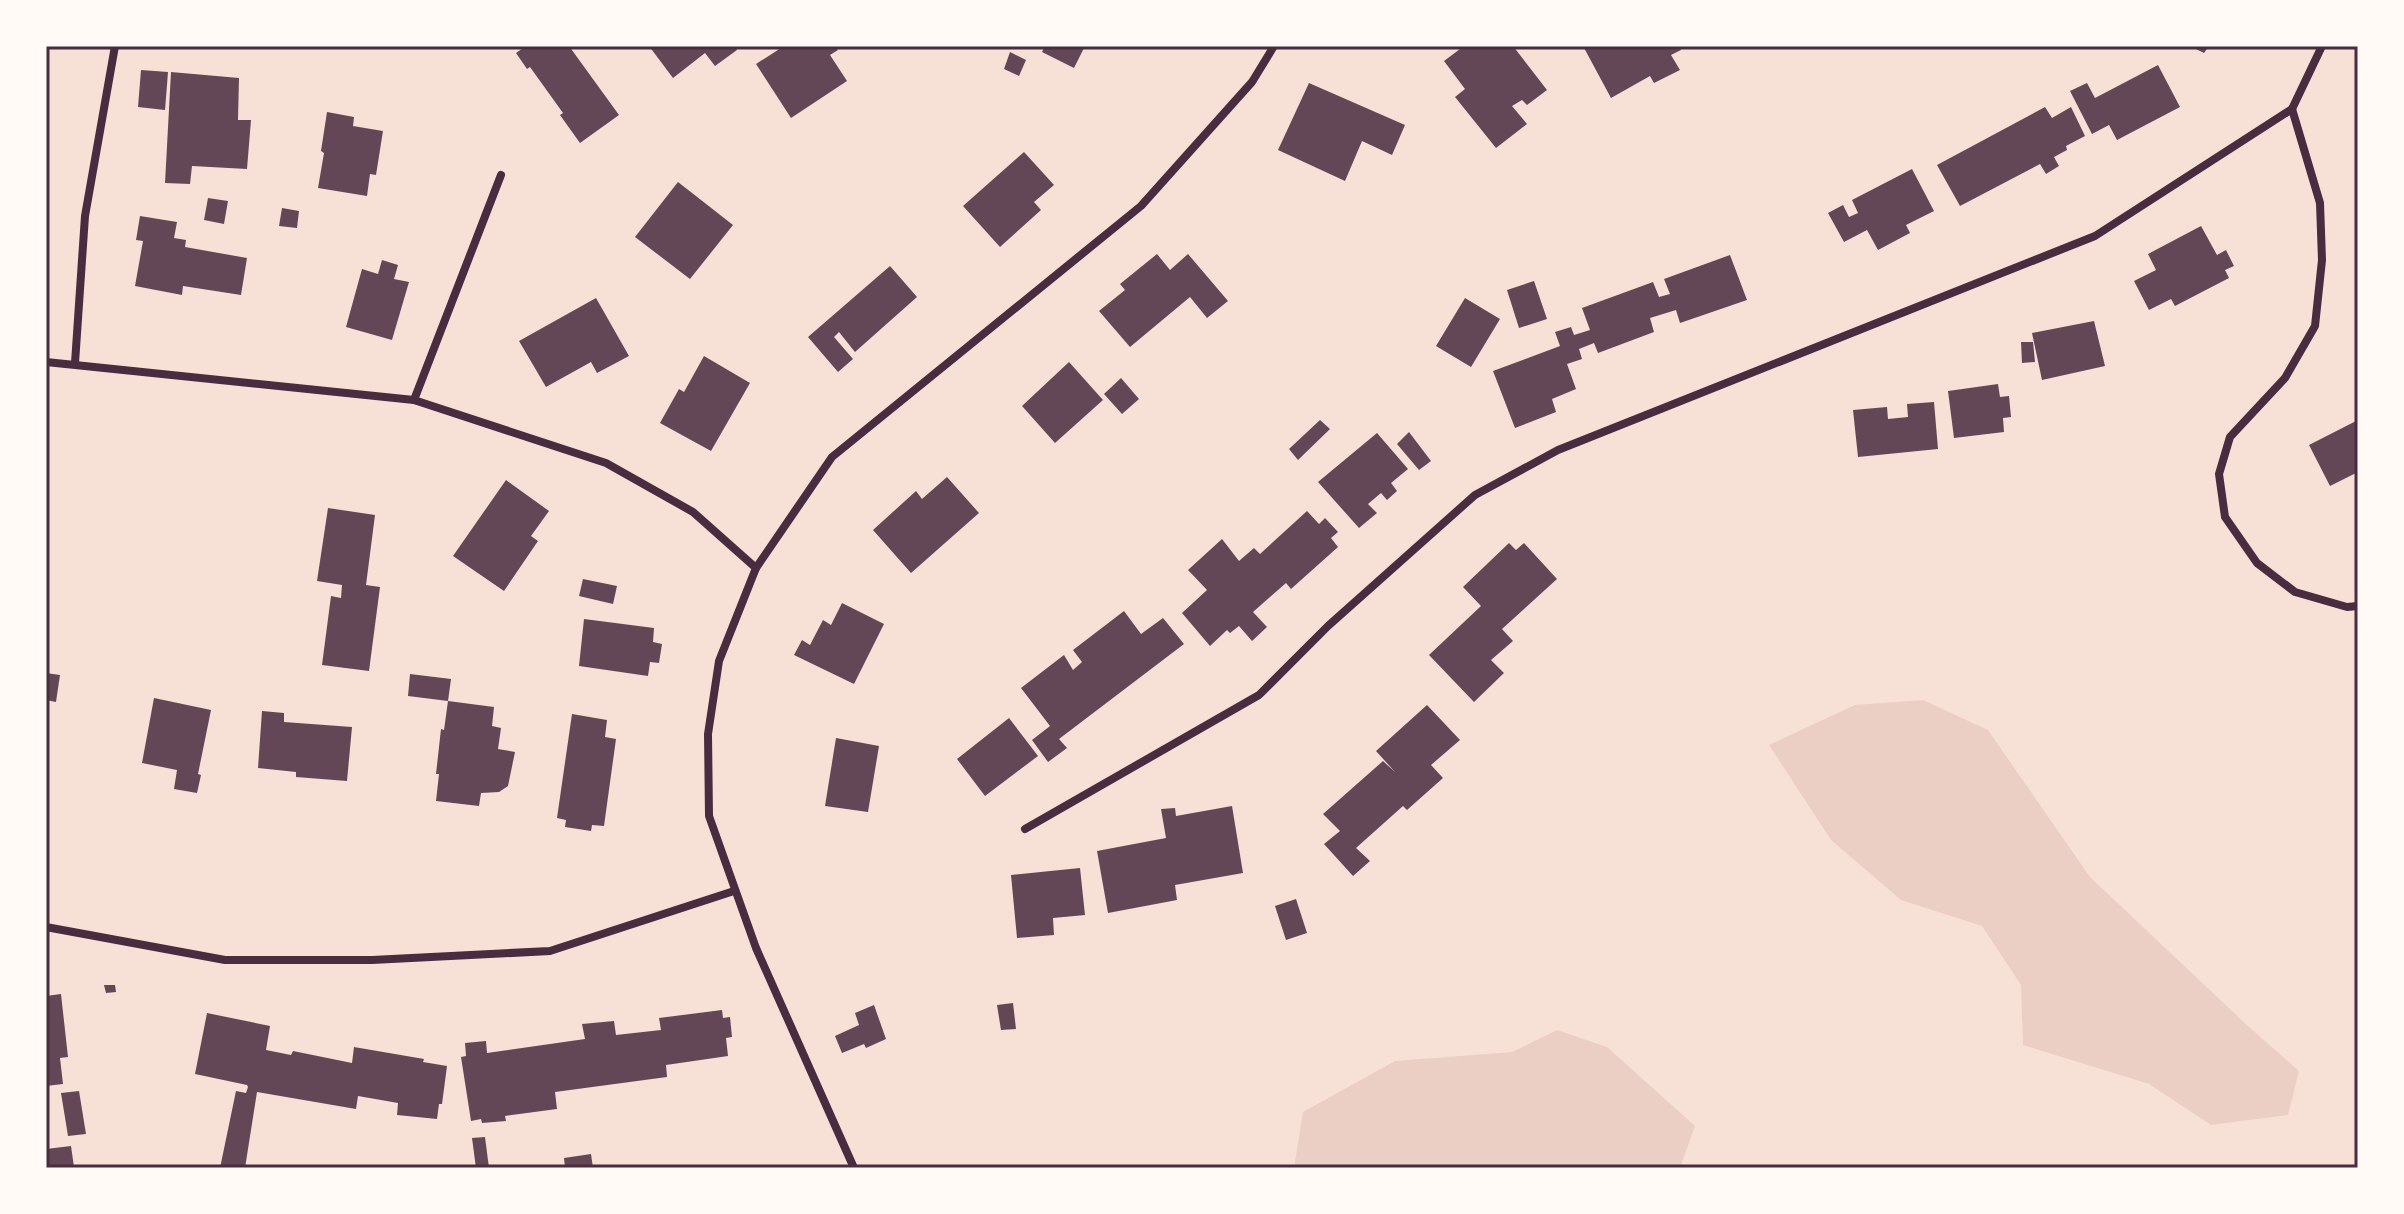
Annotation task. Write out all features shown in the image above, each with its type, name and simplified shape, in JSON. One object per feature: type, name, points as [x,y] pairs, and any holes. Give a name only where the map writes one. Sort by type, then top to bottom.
[{"type":"street","points":[[75,363],[85,216],[115,46]]},
{"type":"street","points":[[854,1168],[762,962],[709,816],[708,734],[719,661],[756,568],[832,457],[1141,206],[1252,82],[1274,46]]},
{"type":"street","points":[[1025,829],[1259,695],[1328,626],[1475,495],[1558,450],[2095,236],[2292,109],[2322,46]]},
{"type":"street","points":[[2292,109],[2320,203],[2322,260],[2315,326],[2285,378],[2230,437],[2219,474],[2225,517],[2257,563],[2295,592],[2347,607],[2358,606]]},
{"type":"street","points":[[414,400],[501,175]]},
{"type":"street","points":[[46,362],[414,400],[606,463],[693,512],[756,568]]},
{"type":"street","points":[[46,927],[225,960],[372,960],[550,951],[734,891]]},
{"type":"shaded area","points":[[1923,700],[1988,730],[2090,877],[2299,1071],[2288,1115],[2211,1125],[2149,1084],[2023,1045],[2021,985],[1982,926],[1901,900],[1831,840],[1769,745],[1855,705]]},
{"type":"shaded area","points":[[1557,1030],[1607,1047],[1695,1126],[1680,1168],[1294,1168],[1303,1112],[1395,1061],[1512,1052]]},
{"type":"building","points":[[526,46],[551,46],[554,49],[569,46],[619,115],[580,143],[560,115],[563,113],[516,53]]},
{"type":"building","points":[[649,46],[735,46],[737,50],[715,66],[705,53],[673,78]]},
{"type":"building","points":[[784,46],[834,46],[838,50],[830,55],[847,81],[791,118],[756,64]]},
{"type":"building","points":[[1045,46],[1085,46],[1074,68],[1042,52]]},
{"type":"building","points":[[1464,46],[1496,46],[1498,49],[1513,46],[1547,90],[1527,105],[1522,100],[1512,106],[1527,124],[1496,148],[1455,97],[1465,89],[1444,61]]},
{"type":"building","points":[[1583,46],[1679,46],[1681,50],[1671,55],[1680,70],[1654,83],[1650,76],[1611,98]]},
{"type":"building","points":[[2190,46],[2209,46],[2204,53]]},
{"type":"building","points":[[1010,52],[1026,60],[1019,76],[1004,69]]},
{"type":"building","points":[[2158,65],[2180,107],[2117,140],[2109,125],[2092,134],[2070,91],[2087,83],[2095,98]]},
{"type":"building","points":[[141,70],[168,72],[165,110],[138,107]]},
{"type":"building","points":[[171,72],[239,78],[238,120],[251,120],[247,169],[192,166],[190,184],[165,183]]},
{"type":"building","points":[[1309,83],[1405,125],[1392,155],[1362,141],[1345,181],[1278,150]]},
{"type":"building","points":[[2045,107],[2052,118],[2071,107],[2085,136],[2054,157],[2059,166],[2046,174],[2040,164],[1960,206],[1937,165]]},
{"type":"building","points":[[327,112],[354,117],[353,126],[383,131],[376,175],[370,174],[367,196],[318,188]]},
{"type":"building","points":[[1024,152],[1054,185],[1034,202],[1041,210],[1000,247],[963,206]]},
{"type":"building","points":[[1912,169],[1934,211],[1906,225],[1910,233],[1878,250],[1867,230],[1844,242],[1828,213],[1843,205],[1849,217],[1858,213],[1852,200]]},
{"type":"building","points":[[678,182],[733,225],[690,279],[635,237]]},
{"type":"building","points":[[208,198],[228,201],[224,224],[204,220]]},
{"type":"building","points":[[282,208],[299,211],[297,228],[279,226]]},
{"type":"building","points":[[140,216],[177,222],[174,238],[186,240],[185,247],[247,258],[241,295],[183,286],[182,295],[135,286],[143,241],[136,240]]},
{"type":"building","points":[[2201,226],[2217,255],[2226,250],[2234,266],[2225,270],[2229,278],[2175,306],[2171,299],[2149,310],[2134,281],[2156,270],[2148,254]]},
{"type":"building","points":[[1157,254],[1170,270],[1188,254],[1228,301],[1207,318],[1190,297],[1130,347],[1099,311],[1125,290],[1120,284]]},
{"type":"building","points":[[1730,255],[1747,300],[1680,323],[1676,310],[1650,318],[1654,332],[1598,353],[1594,343],[1579,349],[1582,359],[1567,364],[1576,389],[1552,399],[1556,412],[1515,428],[1493,371],[1560,346],[1555,332],[1571,327],[1574,335],[1590,330],[1582,308],[1653,282],[1659,297],[1670,294],[1664,279]]},
{"type":"building","points":[[382,260],[398,265],[394,279],[409,282],[392,340],[346,327],[362,269],[378,274]]},
{"type":"building","points":[[890,266],[917,297],[855,352],[839,332],[834,337],[853,359],[838,372],[808,337]]},
{"type":"building","points":[[1534,281],[1547,319],[1519,328],[1507,290]]},
{"type":"building","points":[[596,298],[629,356],[597,373],[591,362],[546,387],[519,341]]},
{"type":"building","points":[[1465,298],[1500,319],[1471,367],[1436,346]]},
{"type":"building","points":[[2094,321],[2105,366],[2042,380],[2032,333]]},
{"type":"building","points":[[2021,342],[2033,342],[2035,362],[2022,363]]},
{"type":"building","points":[[704,356],[750,383],[711,451],[660,423],[679,389],[684,392]]},
{"type":"building","points":[[1069,362],[1103,400],[1055,443],[1022,406]]},
{"type":"building","points":[[1121,378],[1139,399],[1122,414],[1104,394]]},
{"type":"building","points":[[1998,384],[2000,397],[2009,396],[2011,417],[2003,418],[2004,432],[1954,438],[1948,391]]},
{"type":"building","points":[[1934,402],[1938,449],[1858,457],[1853,410],[1887,407],[1888,419],[1908,417],[1907,404]]},
{"type":"building","points":[[1320,420],[1330,429],[1298,460],[1289,449]]},
{"type":"building","points":[[2358,420],[2358,472],[2330,486],[2309,445]]},
{"type":"building","points":[[1409,432],[1431,461],[1419,470],[1397,444]]},
{"type":"building","points":[[1377,433],[1408,469],[1391,483],[1397,491],[1387,500],[1381,493],[1368,504],[1377,513],[1359,528],[1318,482]]},
{"type":"building","points":[[947,477],[979,513],[911,573],[873,530],[916,491],[922,499]]},
{"type":"building","points":[[506,480],[549,511],[531,536],[538,541],[504,591],[453,556]]},
{"type":"building","points":[[328,508],[375,515],[366,585],[380,587],[369,671],[322,665],[331,596],[341,598],[342,585],[317,581]]},
{"type":"building","points":[[1307,511],[1319,524],[1325,518],[1338,532],[1331,538],[1338,547],[1291,589],[1286,583],[1253,612],[1267,627],[1252,641],[1239,626],[1230,633],[1227,630],[1210,646],[1182,613],[1207,590],[1188,570],[1222,539],[1239,561],[1254,548],[1260,554]]},
{"type":"building","points":[[1509,543],[1516,550],[1524,543],[1557,579],[1502,629],[1513,641],[1491,660],[1504,673],[1474,702],[1429,655],[1481,606],[1463,587]]},
{"type":"building","points":[[583,579],[617,586],[613,604],[579,596]]},
{"type":"building","points":[[842,603],[884,624],[854,684],[794,655],[802,640],[810,645],[823,620],[831,625]]},
{"type":"building","points":[[1124,611],[1141,634],[1163,618],[1184,644],[1059,739],[1067,748],[1048,762],[1032,740],[1050,726],[1021,688],[1064,655],[1073,670],[1082,662],[1073,650]]},
{"type":"building","points":[[584,619],[654,628],[653,642],[662,644],[659,663],[650,662],[648,676],[579,666]]},
{"type":"building","points":[[46,673],[60,675],[56,702],[46,700]]},
{"type":"building","points":[[410,674],[451,679],[448,701],[408,696]]},
{"type":"building","points":[[154,698],[211,710],[197,793],[174,789],[177,770],[142,763]]},
{"type":"building","points":[[448,701],[494,707],[492,726],[501,728],[498,749],[515,752],[508,786],[499,792],[481,793],[479,806],[436,801],[441,729],[444,730]]},
{"type":"building","points":[[1427,705],[1460,740],[1431,765],[1443,778],[1407,810],[1403,806],[1356,848],[1370,861],[1353,876],[1324,844],[1340,831],[1323,814],[1383,761],[1395,772],[1376,751]]},
{"type":"building","points":[[262,711],[284,713],[284,722],[352,727],[347,781],[296,777],[296,772],[258,768]]},
{"type":"building","points":[[572,714],[607,720],[605,737],[616,739],[604,826],[592,825],[591,831],[565,827],[566,820],[557,818]]},
{"type":"building","points":[[1009,718],[1038,756],[985,796],[957,759]]},
{"type":"building","points":[[836,738],[879,746],[868,812],[825,806]]},
{"type":"building","points":[[1232,806],[1243,873],[1175,885],[1177,900],[1108,913],[1097,851],[1166,838],[1161,809],[1175,808],[1176,816]]},
{"type":"building","points":[[1080,868],[1085,915],[1053,918],[1054,935],[1017,938],[1011,875]]},
{"type":"building","points":[[1296,899],[1307,933],[1286,940],[1275,906]]},
{"type":"building","points":[[104,985],[115,985],[116,992],[106,993]]},
{"type":"building","points":[[61,994],[68,1057],[60,1058],[63,1084],[46,1086],[46,996]]},
{"type":"building","points":[[1013,1003],[1016,1029],[1001,1030],[997,1005]]},
{"type":"building","points":[[874,1005],[886,1039],[866,1048],[864,1044],[842,1053],[835,1036],[859,1025],[855,1013]]},
{"type":"building","points":[[722,1010],[723,1018],[730,1017],[732,1037],[726,1038],[728,1056],[666,1065],[667,1077],[555,1092],[557,1109],[505,1116],[506,1121],[471,1121],[461,1057],[466,1056],[465,1043],[486,1041],[487,1053],[585,1039],[582,1024],[614,1021],[616,1035],[661,1030],[659,1018]]},
{"type":"building","points":[[207,1013],[270,1026],[266,1050],[291,1055],[293,1051],[352,1063],[354,1047],[447,1066],[437,1119],[397,1115],[398,1103],[358,1096],[356,1109],[257,1092],[245,1168],[220,1168],[236,1091],[246,1093],[248,1087],[195,1074]]},
{"type":"building","points":[[79,1091],[86,1134],[68,1136],[61,1093]]},
{"type":"building","points":[[485,1137],[489,1168],[476,1168],[472,1138]]},
{"type":"building","points":[[71,1146],[74,1167],[46,1168],[46,1149]]},
{"type":"building","points":[[591,1154],[593,1168],[565,1168],[564,1158]]}]
